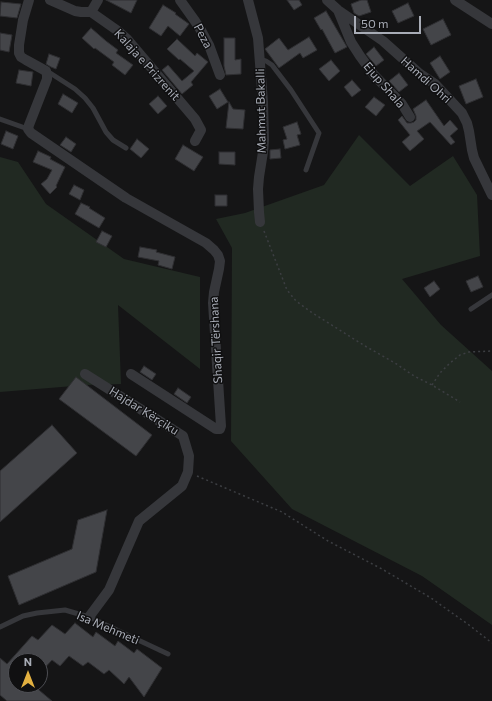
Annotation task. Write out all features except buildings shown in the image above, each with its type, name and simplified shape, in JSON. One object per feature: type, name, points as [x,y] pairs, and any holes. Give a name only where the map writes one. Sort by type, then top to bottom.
[{"type":"street","points":[[28,129],[47,75],[46,71],[21,57],[19,53],[23,20],[29,0]]},
{"type":"street","name":"Kalaja e Prizrenit","points":[[50,0],[75,11],[92,12],[127,39],[195,119],[201,130],[195,140]]},
{"type":"street","points":[[92,12],[98,0]]},
{"type":"street","name":"Peza","points":[[180,0],[195,21],[209,45],[220,75]]},
{"type":"street","name":"Mahmut Bakalli","points":[[248,0],[258,38],[263,102],[264,140],[259,177],[258,212],[260,222]]},
{"type":"street","name":"Hamdi Ohri","points":[[326,0],[383,41],[420,74],[435,84],[462,113],[467,123],[474,158],[492,195]]},
{"type":"street","points":[[455,0],[492,24]]},
{"type":"street","name":"Ejup Shala","points":[[338,10],[351,42],[360,56],[374,75],[402,104],[410,117]]},
{"type":"street","name":"Shaqir Tërshana","points":[[28,129],[35,136],[105,184],[206,243],[218,255],[220,261],[213,303],[220,429],[216,429],[131,374]]},
{"type":"street","name":"Hajdar Kërçiku","points":[[85,374],[183,436],[189,456],[188,472]]},
{"type":"street","points":[[89,617],[109,590],[139,521],[182,486],[188,472]]},
{"type":"lane","points":[[260,59],[272,65],[291,90],[319,133],[306,170]]},
{"type":"lane","points":[[46,71],[75,89],[85,98],[93,108],[106,132],[113,140],[126,148]]},
{"type":"lane","name":"Shaqir Tërshana","points":[[0,118],[28,129]]},
{"type":"lane","points":[[471,309],[492,295]]},
{"type":"lane","name":"Isa Mehmeti","points":[[0,627],[22,616],[65,610],[89,617],[168,654]]},
{"type":"path","points":[[260,222],[287,290],[296,301],[365,346],[460,402]]},
{"type":"path","points":[[432,385],[440,373],[460,355],[469,352],[492,351]]},
{"type":"path","points":[[188,472],[282,512],[328,541],[382,569],[431,598],[492,643]]},
{"type":"shaded area","points":[[359,135],[410,186],[453,156],[477,195],[480,256],[402,279],[441,325],[492,371],[492,625],[422,576],[292,509],[231,441],[232,248],[216,219],[245,213],[324,185]]},
{"type":"shaded area","points":[[0,157],[18,162],[46,204],[124,259],[200,277],[200,369],[118,305],[121,384],[86,385],[0,392]]}]
